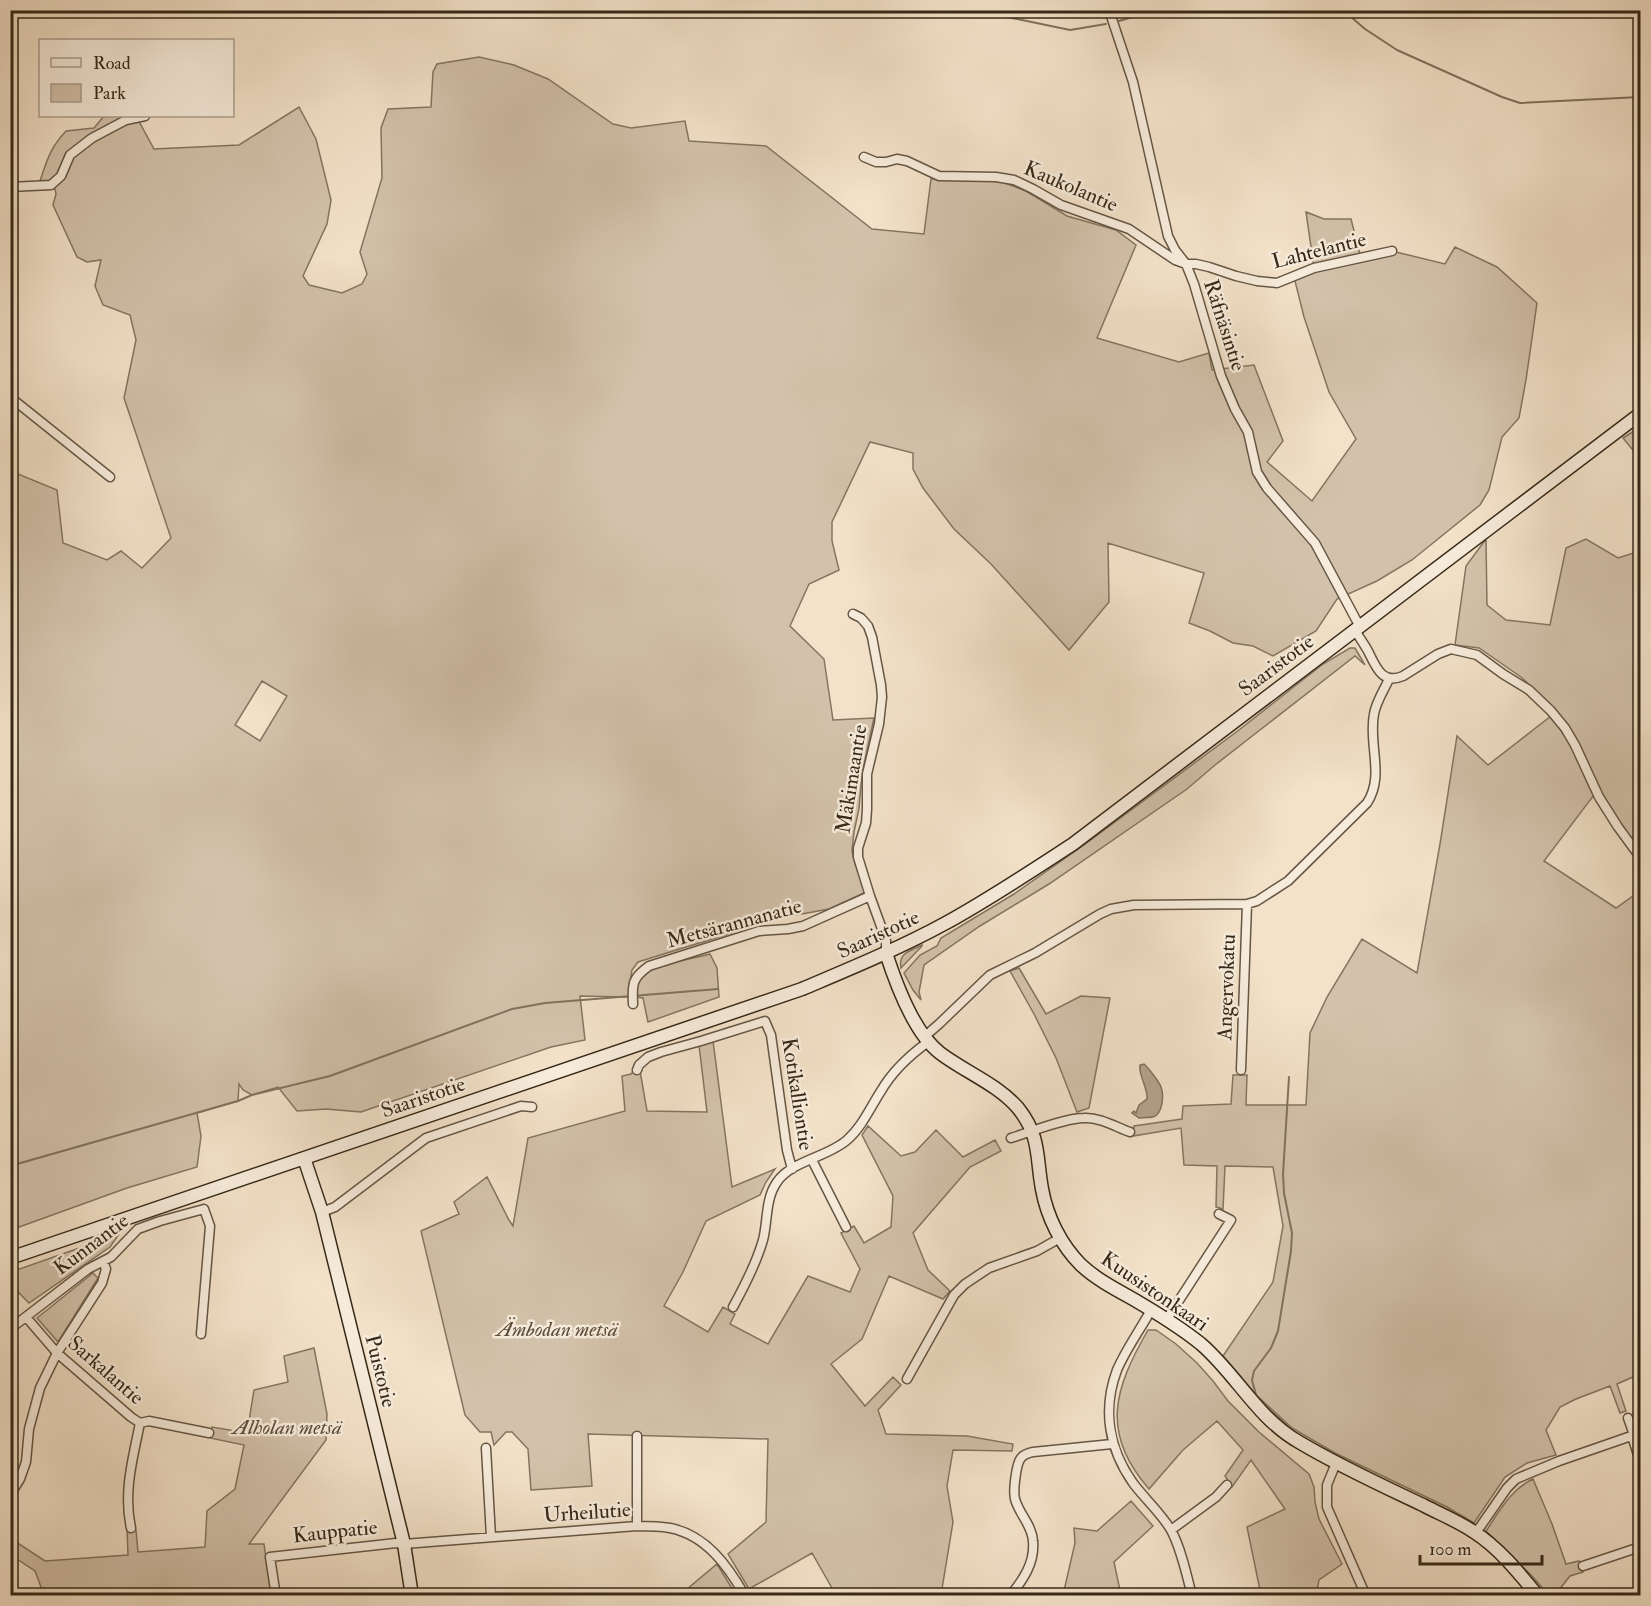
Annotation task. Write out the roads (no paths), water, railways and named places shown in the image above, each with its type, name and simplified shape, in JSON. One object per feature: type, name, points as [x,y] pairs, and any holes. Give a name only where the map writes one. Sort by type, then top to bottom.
[{"type":"main road","name":"Saaristotie","points":[[10,1258],[801,989],[885,953],[942,925],[983,902],[1072,844],[1641,414]]},
{"type":"main road","name":"Kuusistonkaari","points":[[885,953],[908,1008],[926,1040],[948,1059],[1009,1099],[1019,1110],[1032,1131],[1039,1161],[1042,1189],[1050,1217],[1060,1238],[1082,1265],[1108,1285],[1180,1327],[1217,1360],[1253,1404],[1283,1431],[1336,1462],[1475,1532],[1496,1549],[1538,1596]]},
{"type":"main road","name":"Puistotie","points":[[304,1158],[322,1212],[404,1544],[411,1596]]},
{"type":"street","name":"Räfnäsintie","points":[[1109,10],[1133,82],[1168,236],[1174,250],[1186,264],[1194,284],[1221,376],[1248,432],[1257,472],[1267,488],[1315,543],[1377,670],[1389,679]]},
{"type":"street","points":[[10,187],[51,185],[61,176],[70,155],[92,138],[126,120],[140,117]]},
{"type":"street","name":"Kaukolantie","points":[[864,158],[876,162],[897,159],[907,161],[939,176],[996,177],[1014,180],[1061,205],[1129,230],[1165,254],[1186,264]]},
{"type":"street","name":"Lahtelantie","points":[[1186,264],[1209,267],[1257,281],[1277,283],[1314,268],[1392,251]]},
{"type":"street","points":[[10,397],[110,477]]},
{"type":"street","name":"Mäkimaantie","points":[[854,614],[868,626],[872,637],[882,697],[879,724],[867,774],[866,823],[858,848],[858,857],[886,940],[885,953]]},
{"type":"street","points":[[733,1306],[761,1244],[769,1199],[777,1181],[792,1168],[846,1141],[863,1121],[892,1075],[990,975],[1035,953],[1111,909],[1134,905],[1247,904],[1266,896],[1288,880],[1367,803],[1376,774],[1374,715],[1389,679],[1403,676],[1438,654],[1452,649],[1477,655],[1529,690],[1551,711],[1575,745],[1599,797],[1641,857]]},
{"type":"street","name":"Metsärannanatie","points":[[633,1004],[634,979],[649,966],[759,931],[803,926],[870,896]]},
{"type":"street","name":"Angervokatu","points":[[1241,1070],[1247,904]]},
{"type":"street","name":"Kotikalliontie","points":[[637,1070],[648,1057],[661,1052],[765,1021],[771,1035],[787,1150],[792,1168]]},
{"type":"street","points":[[322,1212],[334,1207],[426,1138],[521,1106],[532,1107]]},
{"type":"street","points":[[1011,1138],[1073,1119],[1086,1118],[1130,1132]]},
{"type":"street","points":[[812,1160],[846,1227]]},
{"type":"street","name":"Kunnantie","points":[[10,1329],[88,1269],[111,1257],[138,1229],[204,1209],[210,1226],[201,1334]]},
{"type":"street","points":[[1167,1319],[1231,1220],[1220,1214]]},
{"type":"street","points":[[907,1379],[954,1295],[965,1284],[988,1268],[1037,1251],[1060,1238]]},
{"type":"street","points":[[10,1495],[20,1479],[26,1462],[29,1429],[40,1388],[57,1353],[105,1277],[106,1269],[103,1261]]},
{"type":"street","points":[[1151,1310],[1124,1357],[1113,1383],[1109,1414],[1112,1444],[1133,1483],[1171,1530],[1192,1596]]},
{"type":"street","name":"Sarkalantie","points":[[26,1317],[57,1353],[140,1423],[128,1485],[127,1510],[130,1528]]},
{"type":"street","points":[[1628,1418],[1641,1461]]},
{"type":"street","points":[[140,1423],[149,1421],[209,1433]]},
{"type":"street","points":[[636,1526],[637,1436]]},
{"type":"street","points":[[1475,1532],[1516,1479],[1559,1461],[1632,1436]]},
{"type":"street","points":[[1010,1596],[1028,1570],[1033,1549],[1031,1530],[1015,1499],[1014,1490],[1018,1463],[1021,1458],[1033,1452],[1112,1444]]},
{"type":"street","points":[[486,1448],[491,1537]]},
{"type":"street","points":[[1336,1462],[1327,1485],[1327,1508],[1366,1596]]},
{"type":"street","points":[[1171,1530],[1216,1497],[1227,1485]]},
{"type":"street","name":"Urheilutie","points":[[404,1544],[636,1526],[670,1528],[687,1533],[701,1541],[722,1560],[744,1596]]},
{"type":"street","name":"Kauppatie","points":[[276,1596],[270,1557],[404,1544]]},
{"type":"street","points":[[1583,1566],[1641,1547]]},
{"type":"street","points":[[1640,1596],[1641,1589]]},
{"type":"waterway","points":[[875,10],[896,13],[923,10]]},
{"type":"waterway","points":[[958,10],[1070,30],[1106,24]]},
{"type":"waterway","points":[[1119,21],[1156,10]]},
{"type":"waterway","points":[[1343,10],[1365,29],[1397,50],[1520,103],[1640,97]]},
{"type":"waterway","points":[[10,1166],[238,1101],[252,1095],[330,1076],[512,1009],[545,1003],[718,989]]},
{"type":"waterway","points":[[1289,1077],[1283,1174],[1284,1193],[1292,1233],[1291,1251],[1278,1331],[1271,1348],[1254,1371],[1252,1380],[1256,1395],[1261,1402],[1292,1430]]},
{"type":"park label","name":"Ämbodan metsä","points":[[557,1329]]},
{"type":"park label","name":"Alholan metsä","points":[[287,1427]]}]
